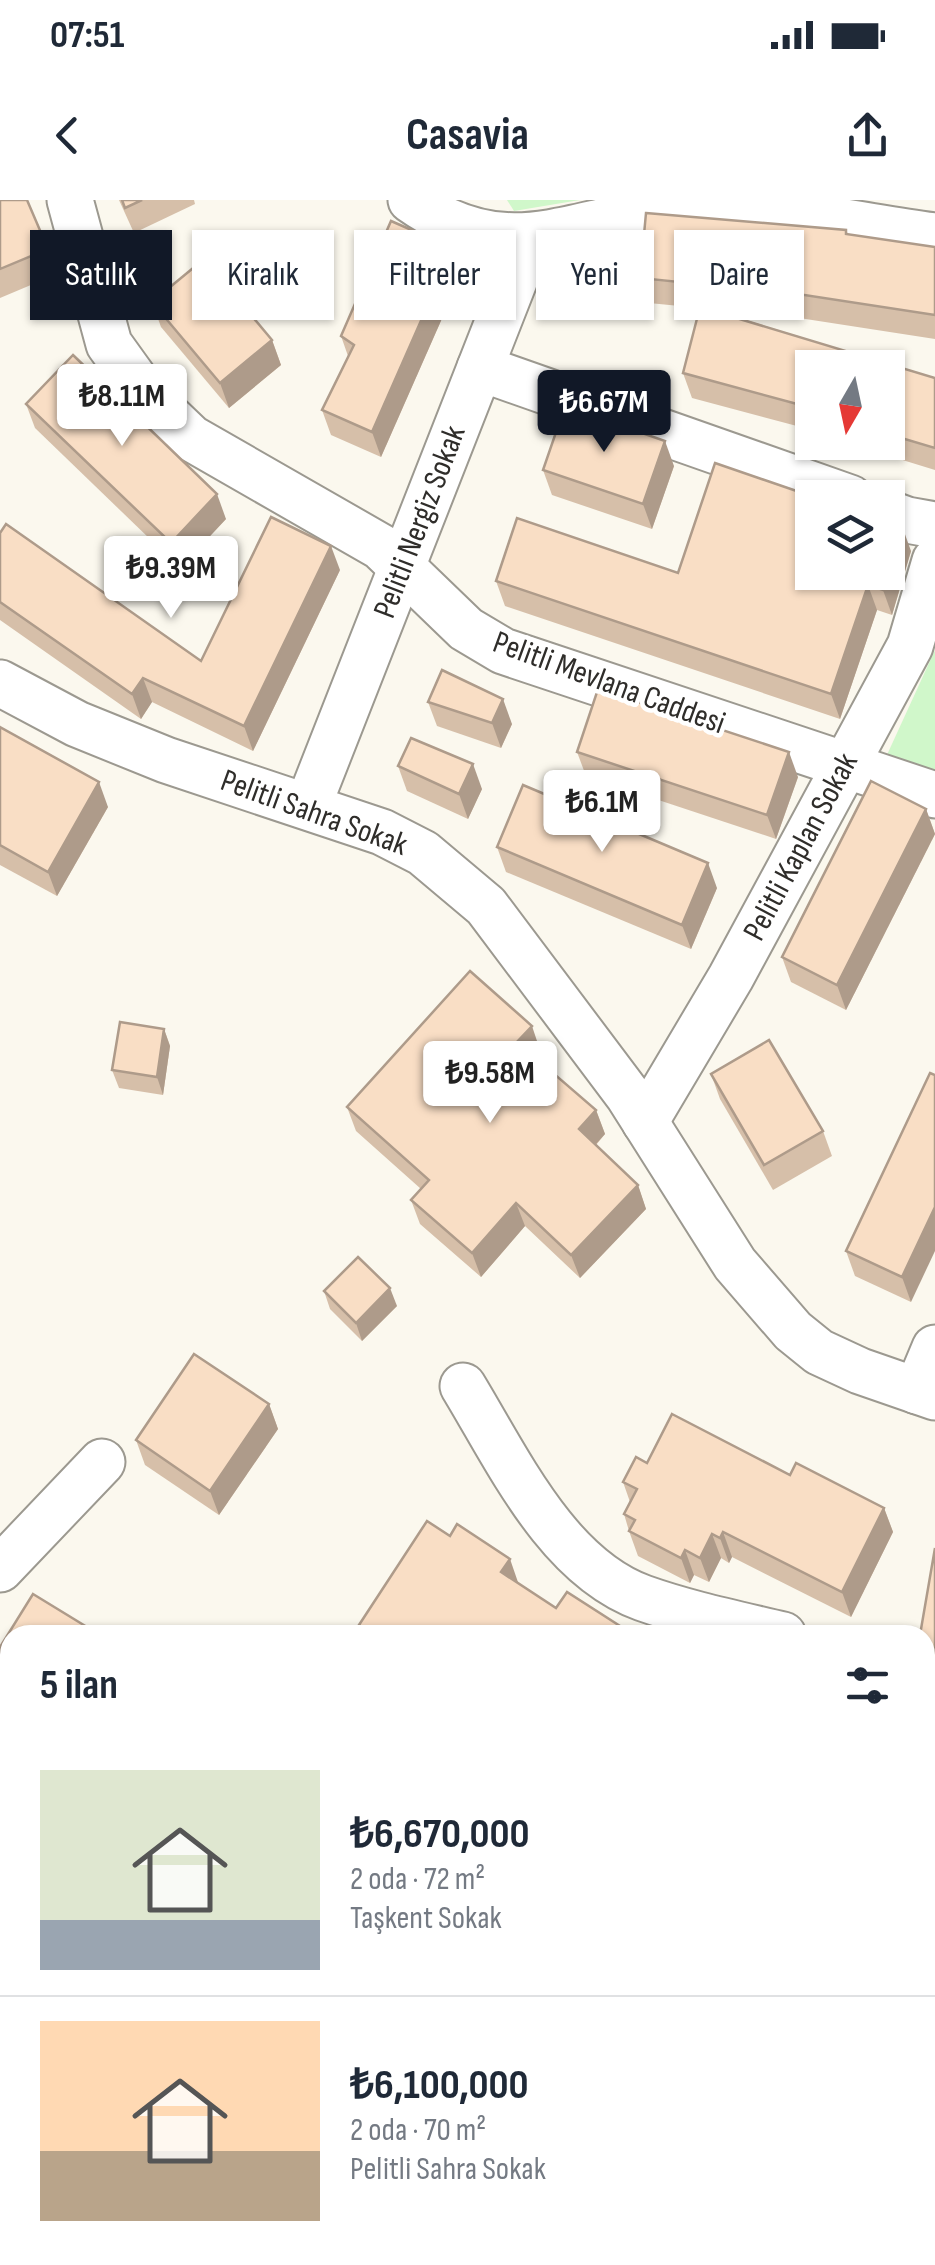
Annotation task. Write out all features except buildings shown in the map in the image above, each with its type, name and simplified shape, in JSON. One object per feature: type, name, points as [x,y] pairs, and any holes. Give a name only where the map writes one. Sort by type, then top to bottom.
[{"type":"street","name":"Pelitli Mevlana Caddesi","points":[[70,200],[108,344],[145,394],[191,438],[381,547],[466,629],[503,651],[935,795]]},
{"type":"street","points":[[411,200],[442,219],[505,237],[531,238],[677,209],[752,212],[935,236]]},
{"type":"street","name":"Pelitli Nergiz Sokak","points":[[308,806],[531,238]]},
{"type":"street","points":[[480,368],[799,480]]},
{"type":"street","points":[[905,519],[935,525]]},
{"type":"street","name":"Pelitli Kaplan Sokak","points":[[645,1122],[731,977],[910,646],[935,561]]},
{"type":"street","name":"Pelitli Sahra Sokak","points":[[0,683],[77,724],[166,760],[382,832],[422,853],[486,906],[628,1095],[735,1264],[793,1331],[819,1352],[860,1372],[926,1394]]},
{"type":"street","points":[[926,1394],[935,1348]]},
{"type":"street","points":[[463,1386],[552,1531],[577,1556],[639,1597],[746,1625]]},
{"type":"street","points":[[0,1570],[102,1462]]},
{"type":"green space","points":[[507,200],[580,200],[514,211]]},
{"type":"green space","points":[[935,650],[935,775],[886,757]]}]
